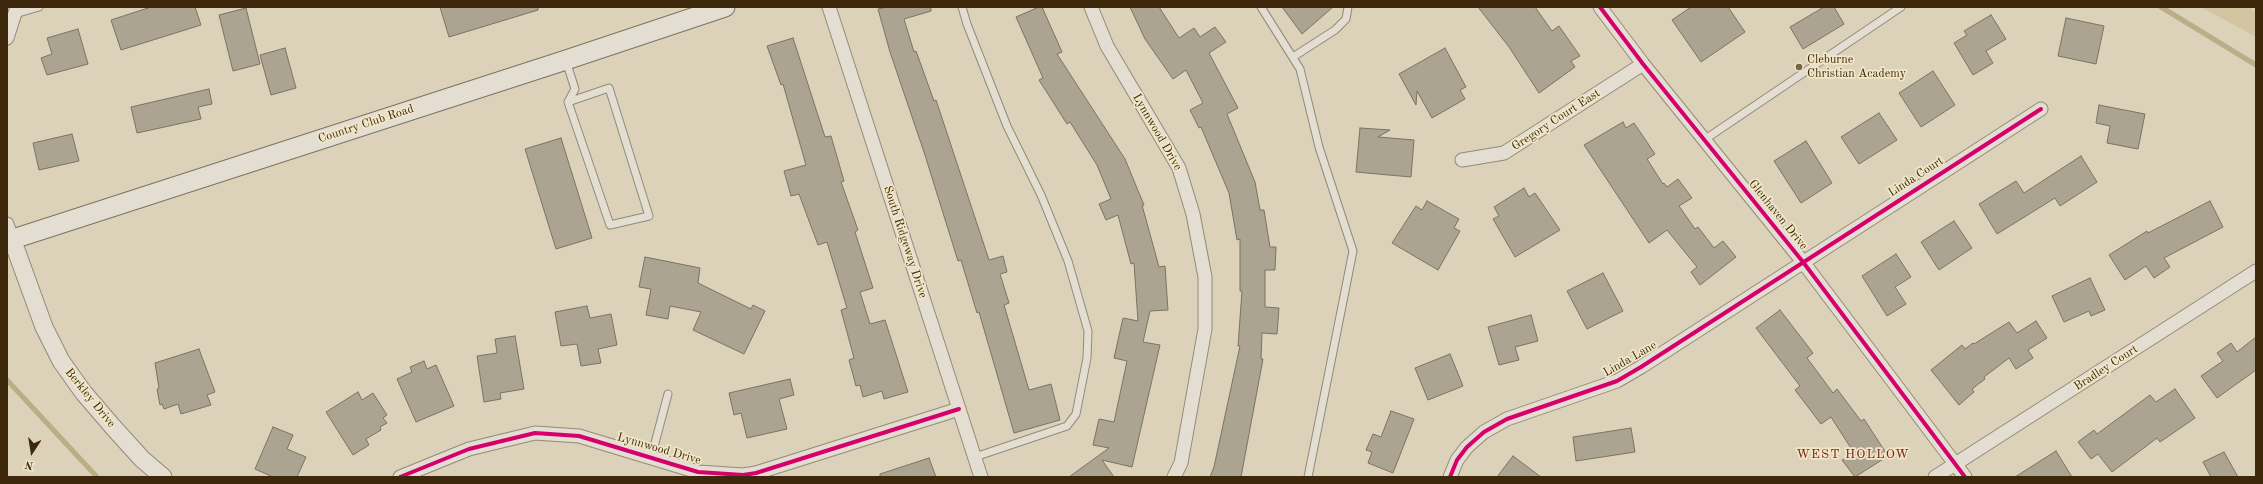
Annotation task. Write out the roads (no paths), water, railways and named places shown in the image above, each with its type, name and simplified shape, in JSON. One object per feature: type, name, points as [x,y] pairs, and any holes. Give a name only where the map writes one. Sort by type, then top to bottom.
[{"type":"main road","name":"Country Club Road","points":[[9,235],[566,60],[725,7]]},
{"type":"street","name":"South Ridgeway Drive","points":[[829,7],[960,408],[981,477]]},
{"type":"street","name":"Lynnwood Drive","points":[[1091,7],[1107,46],[1179,168],[1193,214],[1205,277],[1204,329],[1181,464],[1174,477]]},
{"type":"street","name":"Glenhaven Drive","points":[[1600,7],[1643,64],[1803,262],[1964,477]]},
{"type":"street","points":[[7,37],[16,10]]},
{"type":"street","name":"Gregory Court East","points":[[1462,160],[1504,153],[1643,64]]},
{"type":"street","name":"Linda Court","points":[[1803,262],[2041,108]]},
{"type":"street","name":"Berkley Drive","points":[[9,235],[44,327],[61,361],[93,404],[142,459],[163,477]]},
{"type":"street","name":"Linda Lane","points":[[1450,477],[1457,460],[1467,447],[1484,432],[1507,419],[1616,381],[1803,262]]},
{"type":"street","name":"Bradley Court","points":[[1935,477],[2256,272]]},
{"type":"street","name":"Lynnwood Drive","points":[[400,477],[469,449],[535,433],[579,436],[698,472],[743,475],[812,456],[960,408]]},
{"type":"lane","points":[[16,10],[39,7]]},
{"type":"lane","points":[[962,7],[967,24],[1007,126],[1041,195],[1068,261],[1088,331],[1087,358],[1076,414],[1067,426],[975,457]]},
{"type":"lane","points":[[1260,7],[1300,69],[1320,147],[1353,251],[1308,477]]},
{"type":"lane","points":[[1293,57],[1335,30],[1346,20],[1348,7]]},
{"type":"lane","points":[[1704,140],[1901,7]]},
{"type":"lane","points":[[566,60],[575,89],[568,102],[610,225],[649,216],[609,88],[568,102]]},
{"type":"lane","points":[[651,458],[668,394]]},
{"type":"waterway","points":[[2161,7],[2256,65]]},
{"type":"waterway","points":[[7,380],[97,477]]},
{"type":"place","name":"Cleburne Christian Academy","points":[[1799,67]]},
{"type":"district","name":"WEST HOLLOW","points":[[1853,455]]}]
